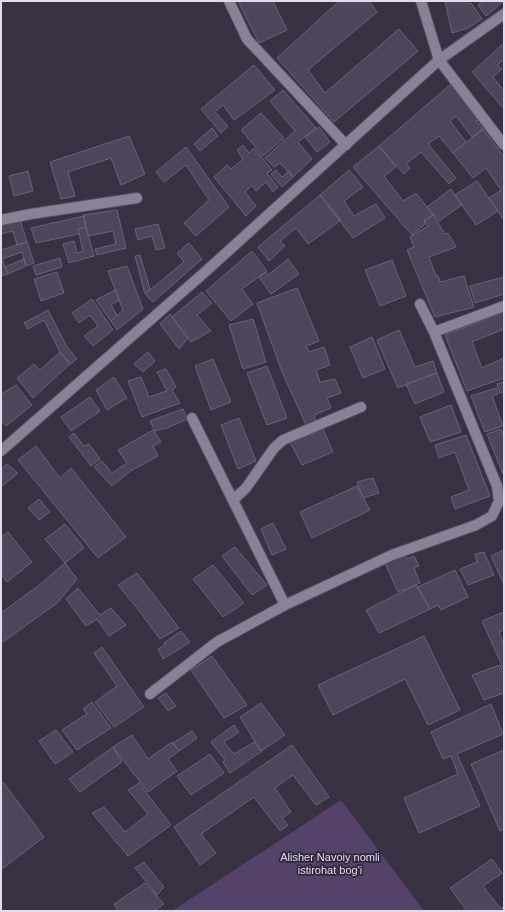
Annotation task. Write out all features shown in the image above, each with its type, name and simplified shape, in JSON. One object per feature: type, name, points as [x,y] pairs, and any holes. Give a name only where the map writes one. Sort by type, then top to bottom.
[{"type":"street","points":[[229,1],[247,39],[346,145]]},
{"type":"street","points":[[421,1],[439,60],[504,145]]},
{"type":"street","points":[[1,451],[206,272],[439,60],[504,14]]},
{"type":"street","points":[[1,220],[138,198]]},
{"type":"street","points":[[150,694],[218,642],[285,605],[392,555],[476,525],[492,516],[499,501],[498,486],[434,332],[420,304]]},
{"type":"street","points":[[434,332],[504,306]]},
{"type":"street","points":[[233,500],[246,488],[274,448],[283,440],[361,407]]},
{"type":"street","points":[[192,418],[285,605]]},
{"type":"green space","name":"Alisher Navoiy nomli istirohat bog'i","points":[[341,800],[424,911],[172,911]]},
{"type":"building","points":[[238,1],[273,1],[287,30],[259,43]]},
{"type":"building","points":[[339,1],[369,1],[377,12],[308,70],[325,93],[399,29],[418,51],[334,122],[277,58]]},
{"type":"building","points":[[445,1],[465,1],[466,4],[471,3],[482,19],[468,28],[452,33]]},
{"type":"building","points":[[483,1],[504,1],[486,16],[478,5]]},
{"type":"building","points":[[504,43],[504,60],[497,65],[502,69],[493,77],[504,91],[504,109],[472,72]]},
{"type":"building","points":[[254,65],[275,90],[234,120],[223,105],[215,112],[228,126],[221,133],[201,109]]},
{"type":"building","points":[[451,84],[480,119],[476,121],[483,129],[472,137],[456,116],[450,121],[466,142],[453,153],[439,136],[428,144],[456,178],[449,184],[421,152],[406,164],[410,168],[404,174],[379,146]]},
{"type":"building","points":[[283,90],[316,128],[298,142],[312,159],[293,177],[280,163],[274,167],[265,158],[295,131],[270,101]]},
{"type":"building","points":[[261,113],[284,138],[263,156],[241,130]]},
{"type":"building","points":[[319,127],[330,142],[317,152],[305,137]]},
{"type":"building","points":[[212,128],[218,136],[200,151],[194,144]]},
{"type":"building","points":[[483,129],[504,157],[503,219],[489,198],[501,190],[486,168],[473,178],[453,153]]},
{"type":"building","points":[[129,136],[145,174],[121,185],[111,158],[68,172],[75,196],[61,199],[50,162]]},
{"type":"building","points":[[243,145],[249,153],[254,148],[272,170],[267,173],[278,187],[273,192],[266,182],[256,191],[252,185],[245,192],[256,206],[246,216],[214,177],[227,165],[231,169],[243,159],[237,150]]},
{"type":"building","points":[[379,146],[396,167],[384,176],[403,201],[416,193],[433,215],[424,221],[425,224],[412,235],[353,167]]},
{"type":"building","points":[[186,147],[229,207],[196,236],[184,223],[209,200],[186,165],[164,182],[156,172]]},
{"type":"building","points":[[276,170],[282,177],[289,171],[293,177],[282,187],[271,174]]},
{"type":"building","points":[[349,170],[363,187],[344,201],[354,216],[376,204],[385,218],[353,238],[320,195]]},
{"type":"building","points":[[28,171],[33,191],[14,196],[9,176]]},
{"type":"building","points":[[477,181],[498,211],[476,225],[455,195]]},
{"type":"building","points":[[451,189],[462,205],[439,221],[427,207]]},
{"type":"building","points":[[320,195],[341,220],[308,244],[296,228],[280,241],[285,246],[269,261],[258,247]]},
{"type":"building","points":[[117,210],[126,248],[97,255],[95,249],[116,244],[113,231],[88,236],[83,215]]},
{"type":"building","points":[[433,215],[445,234],[448,233],[456,247],[429,257],[436,276],[438,276],[440,282],[464,276],[474,307],[435,317],[407,250],[414,247],[410,237],[428,226],[424,221]]},
{"type":"building","points":[[84,216],[86,227],[78,229],[79,234],[36,243],[31,228]]},
{"type":"building","points":[[20,220],[27,242],[17,245],[13,231],[1,234],[1,226]]},
{"type":"building","points":[[158,224],[165,248],[156,250],[152,236],[138,240],[135,229]]},
{"type":"building","points":[[86,227],[94,256],[69,263],[63,244],[74,241],[77,253],[83,251],[78,229]]},
{"type":"building","points":[[27,242],[34,263],[26,266],[22,252],[2,259],[8,274],[1,276],[1,250]]},
{"type":"building","points":[[189,243],[202,259],[153,302],[145,294],[184,262],[177,253]]},
{"type":"building","points":[[252,251],[267,271],[242,289],[253,304],[231,321],[206,291]]},
{"type":"building","points":[[140,255],[150,289],[145,294],[135,256]]},
{"type":"building","points":[[60,258],[62,267],[36,275],[33,266]]},
{"type":"building","points":[[24,259],[26,266],[8,274],[5,267]]},
{"type":"building","points":[[288,259],[299,274],[271,294],[259,277],[266,272],[268,275]]},
{"type":"building","points":[[392,260],[406,296],[380,306],[365,270]]},
{"type":"building","points":[[127,266],[143,309],[117,330],[111,321],[123,310],[108,271]]},
{"type":"building","points":[[57,272],[64,293],[41,301],[34,279]]},
{"type":"building","points":[[504,277],[504,294],[475,303],[470,286]]},
{"type":"building","points":[[297,288],[319,341],[306,346],[309,352],[324,347],[330,365],[316,370],[320,382],[335,379],[341,393],[327,398],[331,408],[314,415],[317,423],[307,427],[282,372],[257,303]]},
{"type":"building","points":[[115,290],[119,300],[111,305],[117,315],[111,321],[96,300]]},
{"type":"building","points":[[202,292],[212,303],[197,315],[211,331],[191,342],[172,317]]},
{"type":"building","points":[[92,299],[113,330],[93,346],[84,336],[98,326],[90,315],[79,323],[72,313]]},
{"type":"building","points":[[48,310],[67,347],[77,359],[70,364],[60,352],[44,320],[28,329],[24,323]]},
{"type":"building","points":[[504,312],[504,329],[472,342],[482,368],[504,358],[504,378],[467,391],[445,335]]},
{"type":"building","points":[[170,314],[188,338],[179,349],[160,324]]},
{"type":"building","points":[[253,319],[266,362],[243,369],[229,325]]},
{"type":"building","points":[[399,330],[415,367],[433,361],[437,373],[398,388],[377,340]]},
{"type":"building","points":[[372,337],[385,369],[363,378],[350,347]]},
{"type":"building","points":[[60,352],[70,364],[33,398],[17,378],[34,364],[40,370]]},
{"type":"building","points":[[148,352],[155,361],[143,372],[134,364]]},
{"type":"building","points":[[213,359],[231,402],[211,410],[195,366]]},
{"type":"building","points":[[267,366],[287,418],[267,425],[247,373]]},
{"type":"building","points":[[166,369],[176,387],[172,390],[180,403],[142,417],[128,381],[141,377],[149,397],[167,391],[157,372]]},
{"type":"building","points":[[437,373],[444,392],[415,404],[406,384]]},
{"type":"building","points":[[114,377],[127,398],[107,410],[96,390]]},
{"type":"building","points":[[504,382],[504,392],[500,393],[497,384]]},
{"type":"building","points":[[16,385],[32,405],[6,426],[1,420],[1,394]]},
{"type":"building","points":[[496,388],[498,394],[492,396],[503,426],[485,432],[471,396]]},
{"type":"building","points":[[90,397],[100,411],[71,431],[61,417]]},
{"type":"building","points":[[451,405],[461,432],[430,442],[420,417]]},
{"type":"building","points":[[183,409],[188,419],[167,428],[155,431],[150,421]]},
{"type":"building","points":[[239,418],[256,461],[238,469],[221,425]]},
{"type":"building","points":[[323,429],[333,452],[302,465],[289,440],[308,432],[310,435]]},
{"type":"building","points":[[501,429],[504,436],[503,474],[487,434]]},
{"type":"building","points":[[153,430],[161,442],[153,446],[158,456],[132,470],[112,486],[94,467],[102,461],[112,473],[127,463],[118,450]]},
{"type":"building","points":[[74,433],[84,446],[89,444],[100,459],[91,466],[69,437]]},
{"type":"building","points":[[466,435],[490,496],[455,509],[451,497],[469,490],[455,452],[439,458],[435,445]]},
{"type":"building","points":[[36,446],[60,478],[71,468],[126,537],[98,558],[18,460]]},
{"type":"building","points":[[7,464],[18,473],[1,487],[1,469]]},
{"type":"building","points":[[373,478],[379,493],[363,498],[357,482]]},
{"type":"building","points":[[357,486],[370,510],[312,538],[300,512]]},
{"type":"building","points":[[39,499],[50,512],[39,520],[28,508]]},
{"type":"building","points":[[273,523],[286,549],[272,555],[261,529]]},
{"type":"building","points":[[65,524],[84,548],[65,563],[45,539]]},
{"type":"building","points":[[8,532],[32,562],[7,582],[1,574],[1,537]]},
{"type":"building","points":[[235,547],[267,585],[252,595],[222,556]]},
{"type":"building","points":[[504,550],[504,585],[491,556]]},
{"type":"building","points":[[405,552],[407,559],[414,556],[419,566],[414,568],[420,583],[398,592],[384,561]]},
{"type":"building","points":[[484,552],[494,575],[468,585],[460,569],[477,562],[475,554]]},
{"type":"building","points":[[65,563],[77,579],[57,603],[3,642],[1,639],[1,613],[38,586]]},
{"type":"building","points":[[213,565],[244,603],[223,617],[193,579]]},
{"type":"building","points":[[455,570],[468,597],[441,610],[438,605],[430,609],[418,587]]},
{"type":"building","points":[[137,573],[179,628],[160,639],[118,585]]},
{"type":"building","points":[[416,585],[430,609],[379,633],[366,610]]},
{"type":"building","points":[[78,588],[100,615],[111,608],[126,625],[109,636],[97,619],[86,626],[66,599]]},
{"type":"building","points":[[504,612],[504,630],[499,632],[504,646],[504,670],[482,621]]},
{"type":"building","points":[[181,631],[190,642],[163,659],[158,649]]},
{"type":"building","points":[[424,636],[460,710],[428,725],[405,679],[333,715],[318,685]]},
{"type":"building","points":[[102,647],[144,707],[114,727],[95,702],[117,686],[94,653]]},
{"type":"building","points":[[212,656],[247,705],[224,718],[191,670]]},
{"type":"building","points":[[500,665],[504,676],[504,693],[484,700],[472,675]]},
{"type":"building","points":[[166,693],[176,706],[168,711],[158,698]]},
{"type":"building","points":[[92,702],[111,728],[77,750],[62,730],[87,714],[83,709]]},
{"type":"building","points":[[261,703],[285,735],[261,751],[240,717]]},
{"type":"building","points":[[491,704],[503,734],[457,754],[480,806],[419,833],[404,798],[458,774],[451,756],[443,759],[431,732]]},
{"type":"building","points":[[234,725],[239,732],[224,742],[234,754],[254,742],[262,751],[230,773],[223,762],[225,760],[211,742]]},
{"type":"building","points":[[56,730],[73,752],[55,764],[39,741]]},
{"type":"building","points":[[192,731],[197,738],[179,751],[173,743]]},
{"type":"building","points":[[132,735],[148,759],[172,742],[179,751],[168,759],[177,771],[148,792],[113,747]]},
{"type":"building","points":[[292,745],[329,797],[316,805],[293,775],[275,788],[291,812],[282,818],[288,825],[280,831],[254,797],[201,834],[216,853],[200,865],[174,827]]},
{"type":"building","points":[[113,747],[122,762],[80,792],[69,779]]},
{"type":"building","points":[[504,750],[504,829],[500,831],[471,764]]},
{"type":"building","points":[[210,754],[224,773],[191,795],[177,776]]},
{"type":"building","points":[[3,782],[44,837],[2,869],[1,784]]},
{"type":"building","points":[[139,783],[171,825],[128,856],[92,813],[104,807],[125,832],[148,814],[128,790]]},
{"type":"building","points":[[492,859],[502,873],[483,886],[500,908],[504,907],[504,911],[467,911],[450,888]]},
{"type":"building","points":[[144,862],[164,887],[157,895],[135,868]]},
{"type":"building","points":[[145,883],[164,904],[153,911],[118,911],[114,904]]}]
